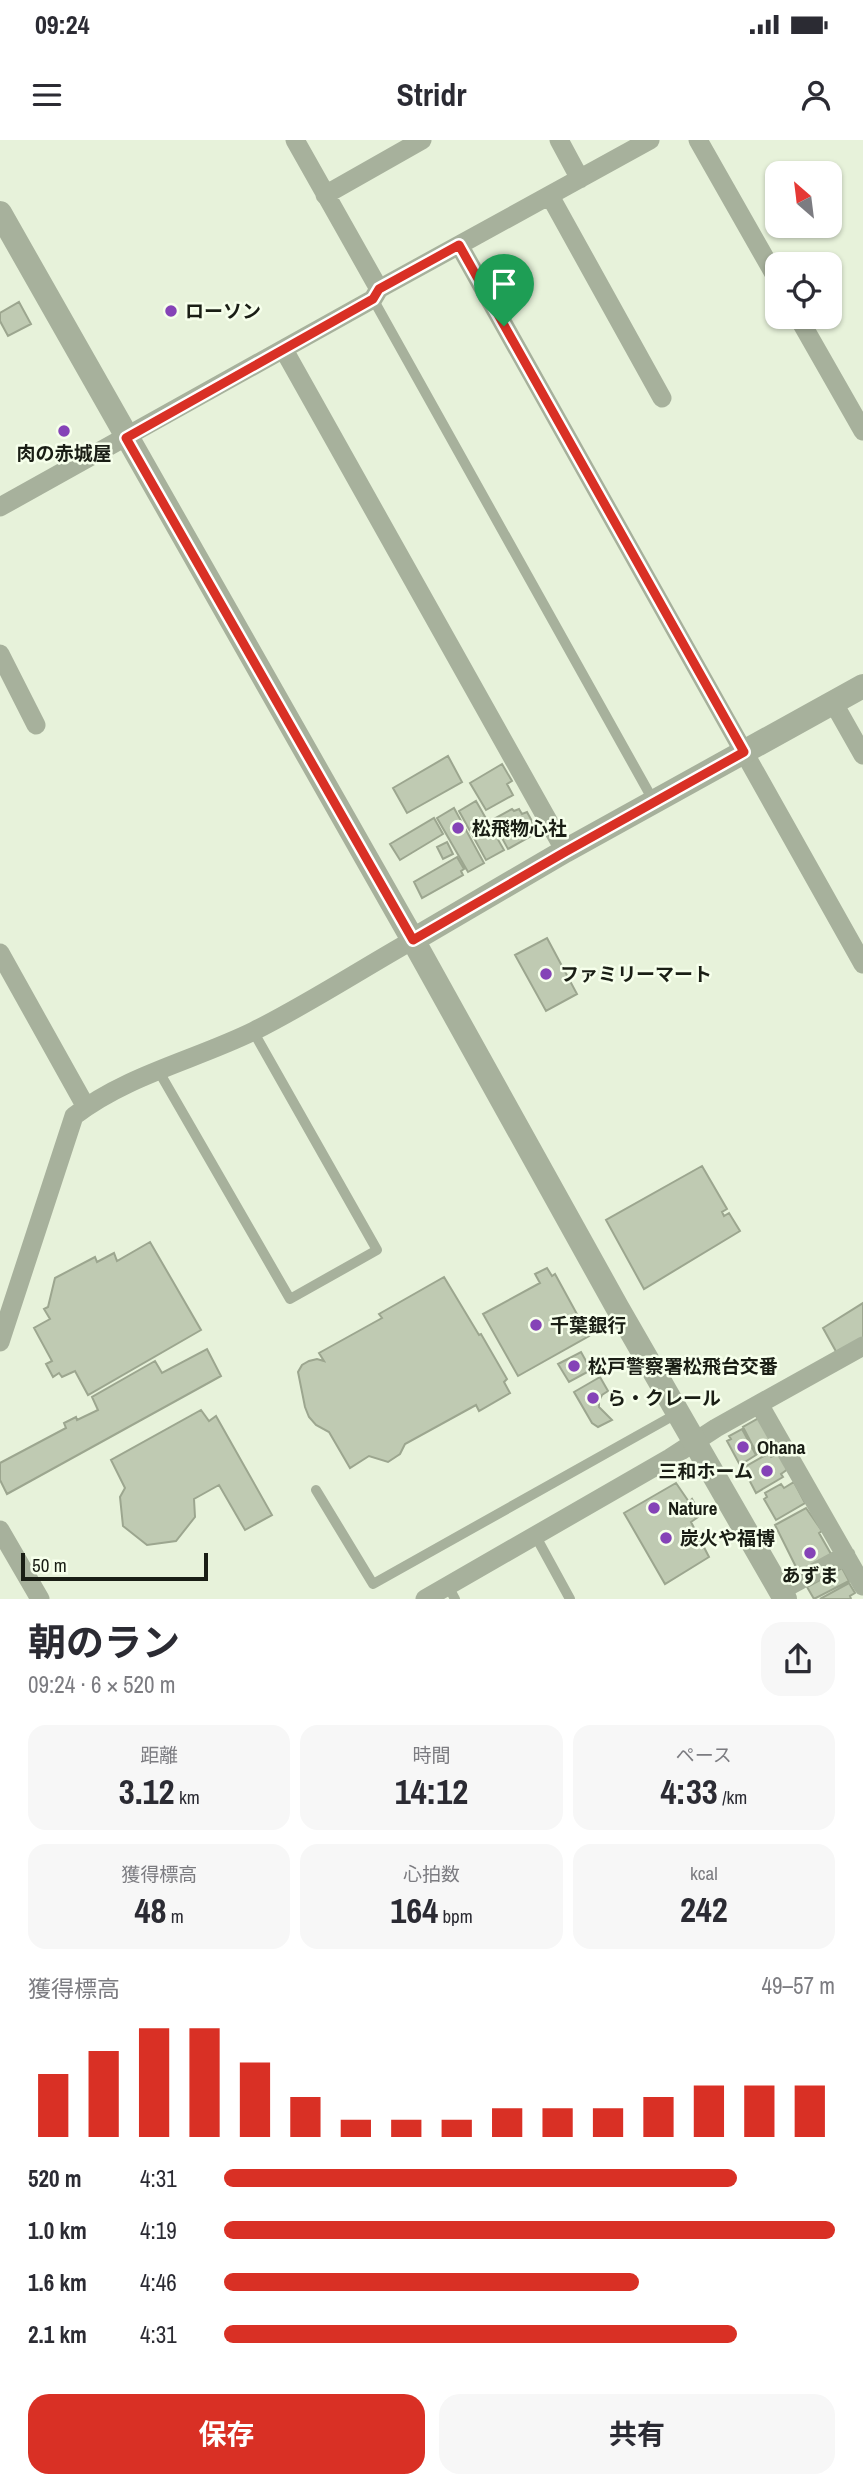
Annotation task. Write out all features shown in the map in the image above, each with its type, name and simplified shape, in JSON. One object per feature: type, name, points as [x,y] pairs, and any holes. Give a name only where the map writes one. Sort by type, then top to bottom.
[{"type":"street","points":[[295,140],[376,294]]},
{"type":"street","points":[[325,195],[422,140]]},
{"type":"street","points":[[559,140],[580,179]]},
{"type":"street","points":[[0,507],[284,349],[459,245],[650,140]]},
{"type":"street","points":[[698,140],[765,258]]},
{"type":"street","points":[[550,196],[663,398]]},
{"type":"street","points":[[0,213],[783,1595],[845,1555]]},
{"type":"street","points":[[459,245],[863,964]]},
{"type":"street","points":[[805,329],[863,431]]},
{"type":"street","points":[[284,349],[565,852]]},
{"type":"street","points":[[0,654],[36,725]]},
{"type":"street","points":[[0,1342],[74,1116],[86,1107],[158,1070],[253,1031],[863,685]]},
{"type":"street","points":[[833,702],[863,755]]},
{"type":"street","points":[[2,961],[86,1107]]},
{"type":"street","points":[[425,1599],[451,1592],[535,1535],[863,1346]]},
{"type":"street","points":[[760,1404],[863,1586]]},
{"type":"street","points":[[0,1530],[40,1599]]},
{"type":"lane","points":[[376,294],[654,802]]},
{"type":"lane","points":[[158,1070],[290,1299],[377,1250],[253,1031]]},
{"type":"lane","points":[[316,1490],[373,1584],[678,1412]]},
{"type":"lane","points":[[535,1535],[570,1599]]},
{"type":"building","points":[[19,302],[31,324],[8,336],[0,321],[0,313]]},
{"type":"building","points":[[448,756],[462,782],[407,813],[393,788]]},
{"type":"building","points":[[502,764],[512,781],[507,784],[513,795],[486,810],[470,783]]},
{"type":"building","points":[[476,801],[504,850],[486,860],[459,811]]},
{"type":"building","points":[[454,808],[484,863],[468,872],[437,818]]},
{"type":"building","points":[[512,809],[519,809],[522,814],[527,812],[538,832],[508,849],[492,820]]},
{"type":"building","points":[[434,818],[443,834],[400,860],[390,844]]},
{"type":"building","points":[[447,842],[453,854],[443,859],[437,847]]},
{"type":"building","points":[[457,857],[464,869],[461,871],[463,875],[422,898],[414,882]]},
{"type":"building","name":"ファミリーマート","points":[[547,938],[577,994],[546,1011],[515,955]]},
{"type":"building","points":[[702,1166],[727,1209],[722,1212],[724,1216],[729,1213],[740,1231],[644,1289],[606,1220]]},
{"type":"building","points":[[150,1242],[201,1330],[88,1395],[75,1371],[62,1377],[59,1373],[53,1377],[46,1364],[52,1361],[34,1328],[50,1319],[44,1309],[48,1307],[55,1278],[95,1257],[97,1262],[114,1253],[117,1261]]},
{"type":"building","points":[[547,1268],[552,1276],[555,1274],[589,1336],[518,1376],[483,1314],[540,1283],[535,1274]]},
{"type":"building","points":[[444,1277],[507,1379],[504,1382],[510,1393],[479,1411],[476,1405],[405,1444],[400,1454],[388,1462],[369,1456],[350,1468],[329,1432],[316,1425],[309,1417],[298,1372],[302,1365],[309,1361],[324,1361],[319,1353],[382,1318],[379,1314]]},
{"type":"building","points":[[863,1303],[863,1340],[838,1355],[823,1328]]},
{"type":"building","points":[[207,1349],[221,1376],[7,1494],[0,1480],[0,1463],[66,1428],[64,1423],[98,1410],[92,1397],[155,1361],[162,1373]]},
{"type":"building","points":[[581,1352],[591,1370],[569,1382],[558,1364]]},
{"type":"building","points":[[600,1377],[608,1391],[602,1395],[599,1407],[612,1420],[598,1427],[592,1423],[574,1392]]},
{"type":"building","points":[[201,1410],[209,1421],[216,1416],[272,1515],[245,1530],[219,1485],[194,1499],[195,1517],[176,1541],[147,1545],[123,1526],[120,1497],[125,1488],[111,1460]]},
{"type":"building","points":[[759,1418],[773,1445],[757,1454],[743,1427]]},
{"type":"building","points":[[742,1429],[756,1455],[740,1465],[727,1441],[731,1439],[729,1436]]},
{"type":"building","points":[[769,1453],[771,1457],[779,1453],[788,1469],[781,1474],[783,1477],[756,1493],[743,1468]]},
{"type":"building","points":[[794,1482],[805,1503],[776,1520],[764,1499],[767,1497],[765,1493],[781,1484],[784,1488]]},
{"type":"building","points":[[676,1483],[689,1502],[692,1499],[701,1515],[691,1522],[709,1557],[665,1584],[624,1513]]},
{"type":"building","points":[[806,1508],[822,1531],[819,1533],[831,1554],[799,1573],[775,1525]]},
{"type":"building","points":[[842,1568],[849,1581],[814,1599],[807,1587]]},
{"type":"building","points":[[849,1583],[855,1593],[850,1596],[851,1599],[820,1599]]},
{"type":"place","name":"ローソン","points":[[171,311]]},
{"type":"place","name":"肉の赤城屋","points":[[64,431]]},
{"type":"place","name":"松飛物心社","points":[[458,828]]},
{"type":"place","name":"ファミリーマート","points":[[546,974]]},
{"type":"place","name":"千葉銀行","points":[[536,1325]]},
{"type":"place","name":"松戸警察署松飛台交番","points":[[574,1366]]},
{"type":"place","name":"ら・クレール","points":[[593,1398]]},
{"type":"place","name":"Ohana","points":[[743,1447]]},
{"type":"place","name":"三和ホーム","points":[[767,1471]]},
{"type":"place","name":"Nature","points":[[654,1508]]},
{"type":"place","name":"炭火や福博","points":[[666,1538]]},
{"type":"place","name":"あずま","points":[[810,1553]]},
{"type":"route","points":[[459,245],[504,326],[744,752],[413,940],[126,438],[373,299],[379,289],[459,245]]}]
